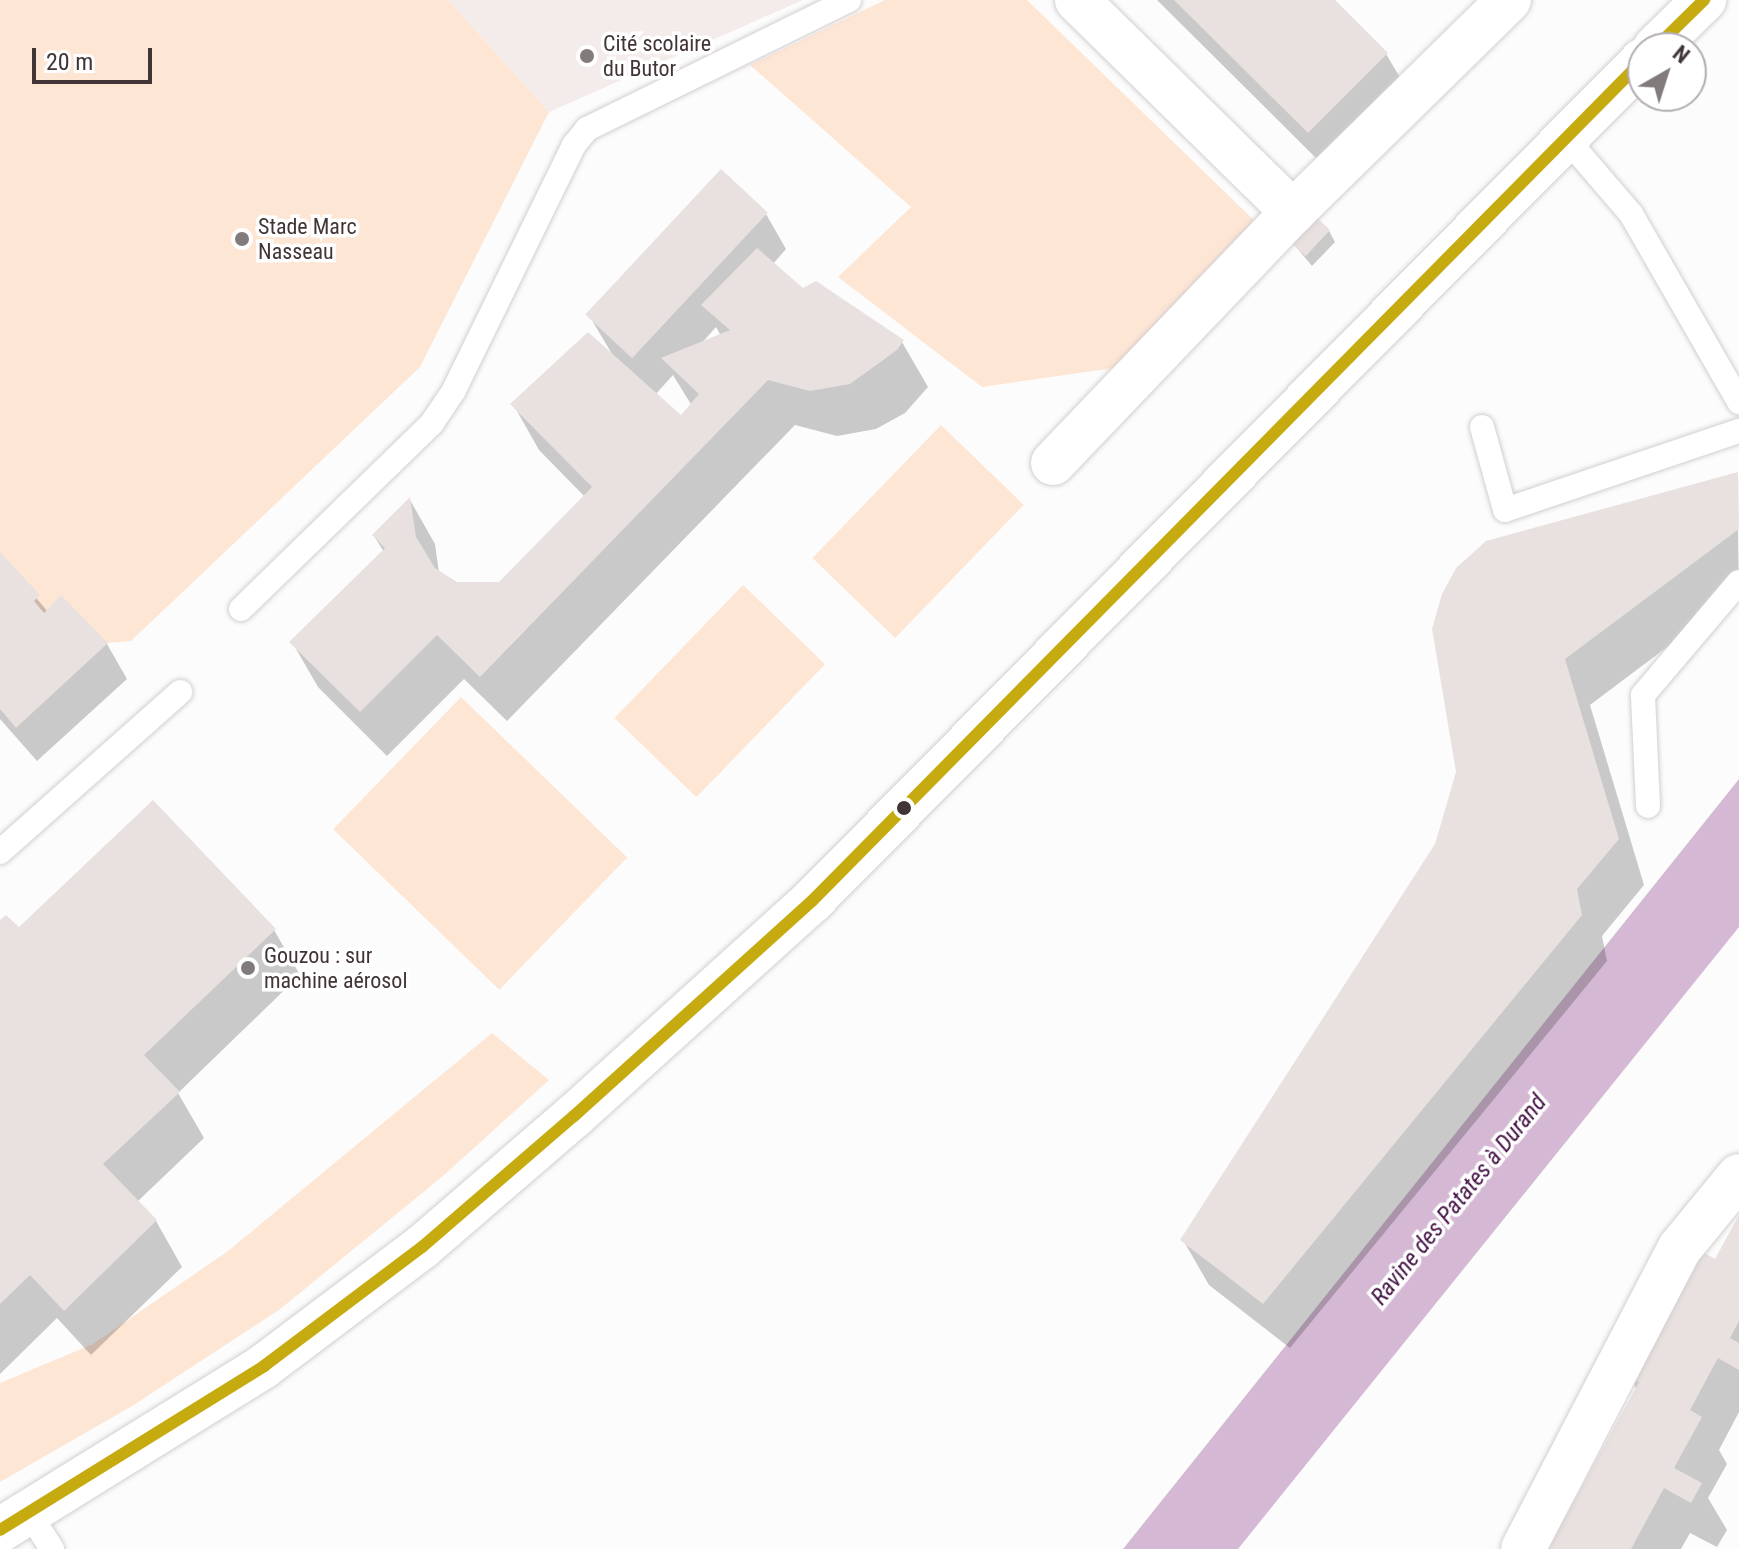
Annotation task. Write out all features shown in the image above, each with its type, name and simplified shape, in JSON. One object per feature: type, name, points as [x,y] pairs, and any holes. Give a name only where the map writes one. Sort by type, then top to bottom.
[{"type":"main road","points":[[1077,0],[1293,212]]},
{"type":"main road","points":[[1053,463],[1293,212],[1509,0]]},
{"type":"main road","points":[[1671,32],[1704,0]]},
{"type":"main road","points":[[15,1521],[264,1366],[422,1247],[574,1116],[812,901],[1627,76]]},
{"type":"main road","points":[[1523,1549],[1680,1248],[1739,1176]]},
{"type":"lane","points":[[241,609],[432,423],[454,390],[574,145],[587,129],[849,0]]},
{"type":"lane","points":[[1565,137],[1631,214],[1739,402]]},
{"type":"lane","points":[[1482,427],[1505,510],[1739,431]]},
{"type":"lane","points":[[1648,806],[1643,695],[1739,582]]},
{"type":"lane","points":[[0,852],[180,692]]},
{"type":"lane","points":[[15,1521],[52,1549]]},
{"type":"shaded area","name":"Stade Marc Nasseau","points":[[0,0],[448,0],[549,112],[420,367],[131,641],[108,643],[16,728],[0,709]]},
{"type":"shaded area","name":"Cité scolaire du Butor","points":[[448,0],[803,0],[549,112]]},
{"type":"shaded area","points":[[885,0],[1027,0],[1265,231],[1128,366],[982,387],[838,277],[911,207],[750,65]]},
{"type":"shaded area","points":[[941,425],[1024,505],[895,638],[812,558]]},
{"type":"shaded area","points":[[743,585],[825,664],[696,797],[614,718]]},
{"type":"shaded area","points":[[461,697],[627,857],[499,990],[333,829]]},
{"type":"shaded area","points":[[492,1033],[549,1080],[443,1176],[279,1310],[132,1406],[0,1482],[0,1383],[93,1344],[228,1251]]},
{"type":"water","name":"Ravine des Patates à Durand","points":[[1739,779],[1739,927],[1238,1549],[1123,1549]]},
{"type":"building","points":[[1174,0],[1335,0],[1388,53],[1308,133]]},
{"type":"building","points":[[721,169],[768,213],[632,358],[585,315]]},
{"type":"building","points":[[1314,215],[1330,230],[1306,256],[1289,241]]},
{"type":"building","points":[[757,248],[803,288],[816,281],[904,340],[897,350],[850,384],[810,391],[768,380],[480,677],[437,635],[360,712],[289,642],[385,548],[372,535],[410,497],[416,537],[435,568],[457,582],[499,582],[592,487],[510,404],[588,332],[681,415],[699,394],[661,358],[730,330],[701,305]]},
{"type":"building","points":[[1738,472],[1739,529],[1565,659],[1619,839],[1577,889],[1582,915],[1263,1304],[1180,1240],[1435,844],[1456,772],[1432,629],[1442,594],[1456,568],[1486,541]]},
{"type":"building","points":[[0,552],[40,595],[34,601],[44,613],[61,595],[108,643],[16,728],[0,709]]},
{"type":"building","points":[[153,800],[276,929],[144,1055],[180,1092],[103,1164],[157,1220],[64,1311],[30,1275],[0,1304],[0,920],[6,915],[19,927]]},
{"type":"building","points":[[1739,1215],[1739,1321],[1730,1338],[1739,1343],[1739,1370],[1718,1358],[1690,1410],[1702,1417],[1674,1468],[1702,1483],[1691,1503],[1664,1488],[1631,1549],[1548,1549],[1639,1382],[1626,1375],[1696,1248],[1715,1259]]},
{"type":"transit line","points":[[1671,32],[1704,0]]},
{"type":"transit line","points":[[0,1530],[264,1366],[422,1247],[574,1116],[812,901],[1627,76]]},
{"type":"place","name":"Cité scolaire du Butor","points":[[587,56]]},
{"type":"place","name":"Stade Marc Nasseau","points":[[242,239]]},
{"type":"place","name":"Gouzou : sur machine aérosol","points":[[248,968]]}]
